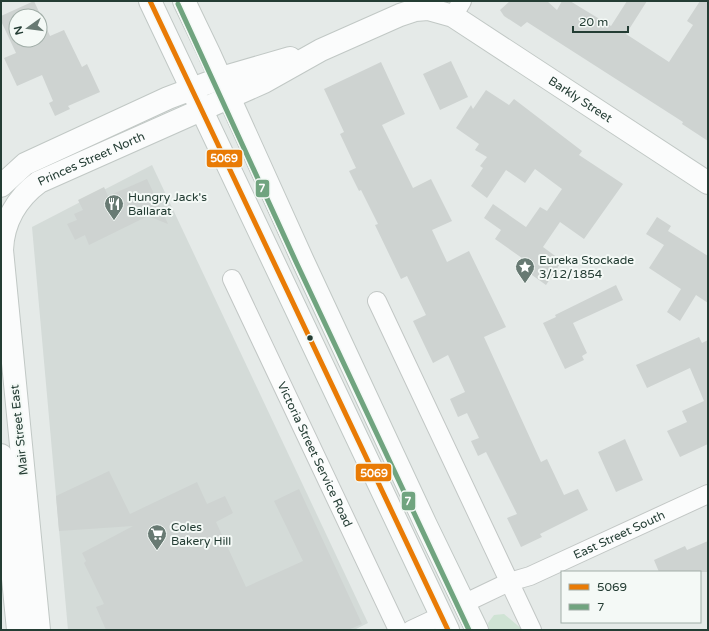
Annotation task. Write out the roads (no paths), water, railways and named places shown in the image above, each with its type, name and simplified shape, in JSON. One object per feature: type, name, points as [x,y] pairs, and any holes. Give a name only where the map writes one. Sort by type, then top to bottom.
[{"type":"main road","points":[[150,1],[445,623]]},
{"type":"main road","points":[[184,1],[306,268],[476,630]]},
{"type":"main road","points":[[225,88],[264,82],[321,50],[400,15],[415,10],[444,7]]},
{"type":"main road","name":"Barkly Street","points":[[444,7],[708,183]]},
{"type":"main road","name":"Princes Street North","points":[[1,186],[18,169],[34,159],[192,88],[225,88]]},
{"type":"main road","name":"Princes Street North","points":[[2,230],[20,200],[39,182],[202,110],[225,88]]},
{"type":"main road","name":"Mair Street East","points":[[2,230],[2,250],[39,630]]},
{"type":"main road","name":"Mair Street East","points":[[1,455],[18,630]]},
{"type":"street","name":"Victoria Street Service Road","points":[[232,279],[398,630]]},
{"type":"street","points":[[377,301],[532,630]]},
{"type":"street","name":"East Street South","points":[[463,604],[509,582],[530,576],[708,494]]},
{"type":"street","points":[[410,630],[445,623]]},
{"type":"place","name":"Hungry Jack's Ballarat","points":[[114,221]]},
{"type":"place","name":"Eureka Stockade 3/12/1854","points":[[525,284]]},
{"type":"place","name":"Coles Bakery Hill","points":[[157,551]]}]
